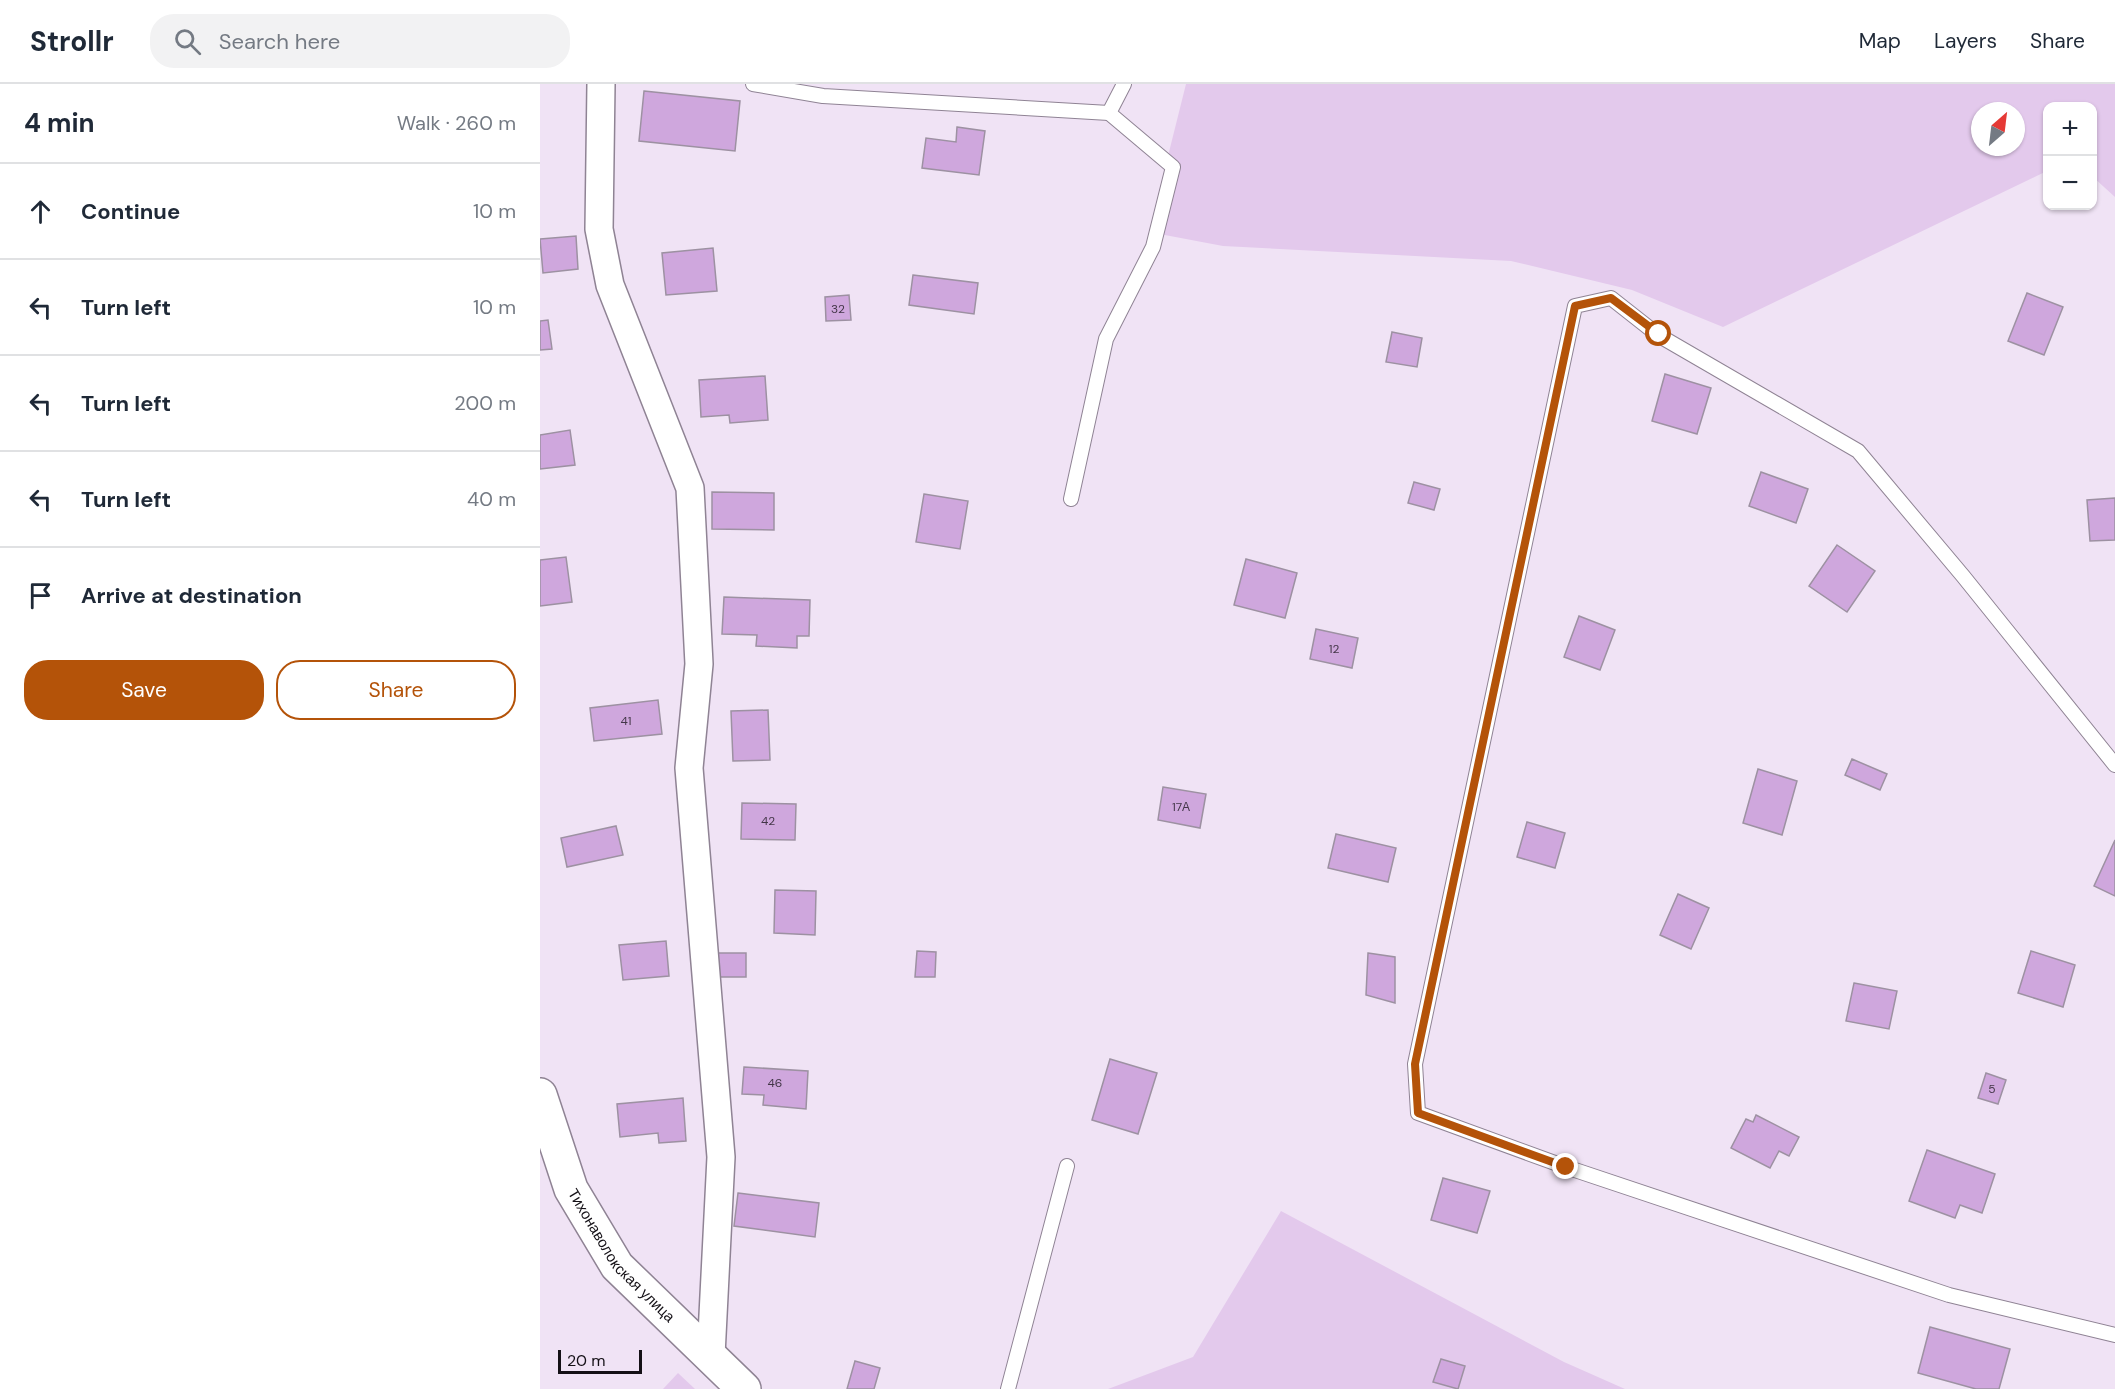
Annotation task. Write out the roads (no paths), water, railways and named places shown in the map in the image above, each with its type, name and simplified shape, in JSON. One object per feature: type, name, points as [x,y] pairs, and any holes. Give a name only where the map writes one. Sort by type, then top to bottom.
[{"type":"street","points":[[601,84],[599,229],[610,285],[690,488],[699,664],[689,768],[721,1157],[711,1355]]},
{"type":"street","name":"Тихонаволокская улица","points":[[540,1095],[571,1189],[617,1266],[744,1389]]},
{"type":"lane","points":[[753,84],[823,96],[1109,113],[1173,167],[1153,247],[1106,339],[1071,499]]},
{"type":"lane","points":[[1109,113],[1124,84]]},
{"type":"lane","points":[[2115,765],[1858,451],[1659,334],[1611,298],[1575,306],[1415,1064],[1418,1113],[1566,1167],[1949,1294],[2115,1335]]},
{"type":"lane","points":[[1008,1389],[1067,1166]]}]
